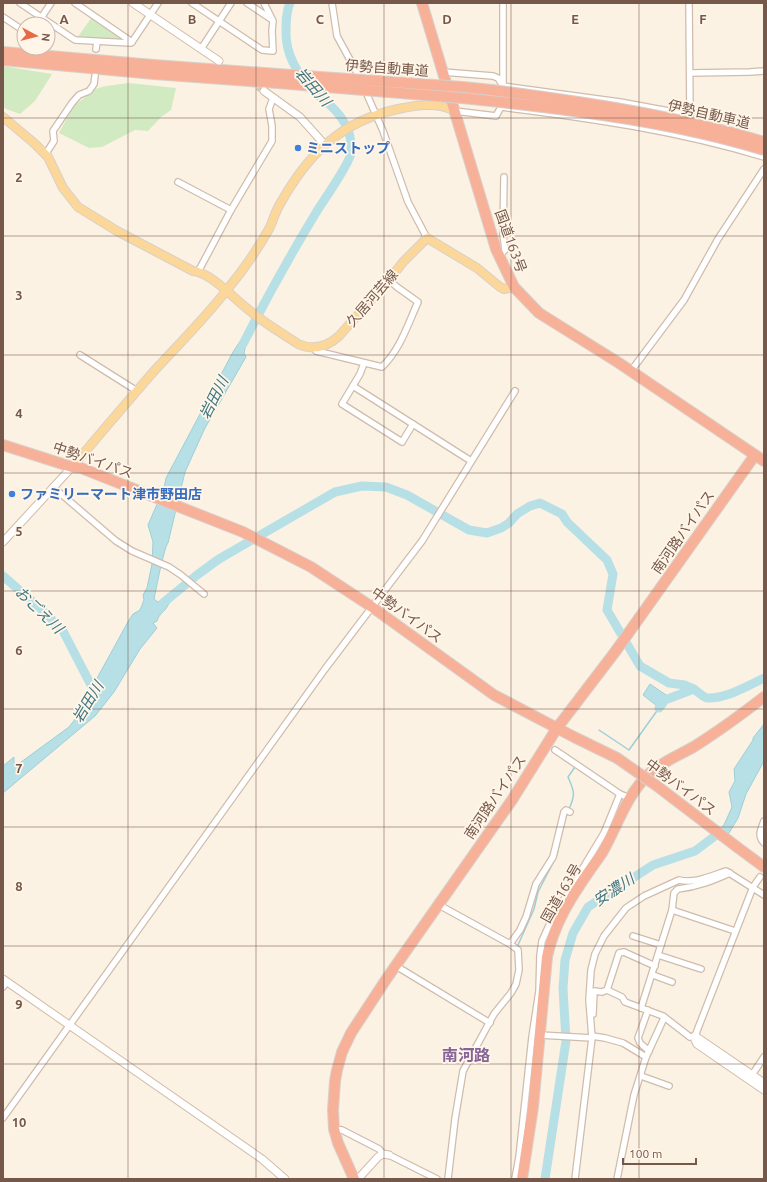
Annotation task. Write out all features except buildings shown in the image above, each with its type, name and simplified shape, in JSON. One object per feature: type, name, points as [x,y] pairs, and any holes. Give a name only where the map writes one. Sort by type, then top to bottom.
[{"type":"highway","name":"国道163号","points":[[422,3],[499,256],[514,286],[527,302],[544,317],[631,371],[764,461]]},
{"type":"highway","name":"伊勢自動車道","points":[[3,52],[154,66],[558,108],[626,118],[714,137],[764,150]]},
{"type":"highway","name":"伊勢自動車道","points":[[3,60],[154,74],[463,87],[492,90],[627,110],[673,119],[764,142]]},
{"type":"highway","name":"中勢バイパス","points":[[3,446],[72,467],[81,468],[199,514],[274,547],[316,570],[372,606],[494,695],[587,744],[617,758],[657,786],[749,856],[763,873]]},
{"type":"highway","name":"南河路バイパス","points":[[354,1179],[341,1150],[334,1129],[333,1110],[335,1081],[342,1052],[359,1020],[512,800],[557,728],[615,652],[755,454]]},
{"type":"highway","name":"国道163号","points":[[522,1179],[530,1134],[543,1035],[547,957],[554,931],[564,911],[606,846],[620,814],[625,796],[651,772],[711,735],[764,697]]},
{"type":"main road","points":[[72,467],[226,291],[259,245],[280,204],[297,177],[311,158],[328,142],[352,125],[374,116],[405,108],[444,106],[454,111]]},
{"type":"main road","points":[[3,117],[48,157],[63,188],[78,207],[117,231],[193,271],[198,272],[223,287],[250,311],[298,344],[314,348]]},
{"type":"main road","points":[[427,238],[477,268],[500,288],[504,289],[514,286]]},
{"type":"main road","name":"久居河芸線","points":[[314,348],[328,344],[339,336],[403,262],[427,238]]},
{"type":"street","points":[[20,3],[40,16]]},
{"type":"street","points":[[42,16],[51,3]]},
{"type":"street","points":[[75,3],[132,42]]},
{"type":"street","points":[[133,3],[219,61]]},
{"type":"street","points":[[56,27],[75,40],[131,43],[158,3]]},
{"type":"street","points":[[192,3],[262,50],[273,51],[273,20],[264,3]]},
{"type":"street","points":[[201,49],[232,3]]},
{"type":"street","points":[[247,3],[273,20]]},
{"type":"street","points":[[332,3],[337,36],[358,74],[405,195],[427,238]]},
{"type":"street","points":[[454,111],[496,116],[501,107],[503,86],[503,3]]},
{"type":"street","points":[[443,72],[460,72],[495,77],[503,86],[620,102],[690,115],[689,3]]},
{"type":"street","points":[[3,17],[16,26]]},
{"type":"street","points":[[96,49],[97,42]]},
{"type":"street","points":[[690,73],[764,71]]},
{"type":"street","points":[[45,155],[54,141],[53,130],[79,95],[89,91],[94,84],[95,76]]},
{"type":"street","points":[[264,91],[300,117],[328,142]]},
{"type":"street","points":[[198,272],[231,210],[272,141],[272,126],[269,109],[274,98]]},
{"type":"street","points":[[501,107],[645,127],[734,148],[764,157]]},
{"type":"street","points":[[631,371],[684,300],[718,239],[764,169]]},
{"type":"street","points":[[499,256],[505,250],[503,234],[504,177]]},
{"type":"street","points":[[178,182],[231,210]]},
{"type":"street","points":[[314,348],[316,352],[382,367],[388,361],[408,326],[418,302],[389,280]]},
{"type":"street","points":[[80,355],[137,391]]},
{"type":"street","points":[[364,363],[360,374],[342,404],[402,442],[413,424]]},
{"type":"street","points":[[353,386],[471,461]]},
{"type":"street","points":[[3,1118],[372,606],[422,541],[515,391]]},
{"type":"street","points":[[3,542],[72,467]]},
{"type":"street","points":[[53,488],[116,541],[167,566],[181,575],[204,594]]},
{"type":"street","points":[[515,1179],[539,991],[540,955],[542,942],[551,921],[625,796],[555,750]]},
{"type":"street","points":[[510,944],[517,936],[523,924],[536,884],[553,857],[559,830],[568,811]]},
{"type":"street","points":[[764,821],[761,840],[764,843]]},
{"type":"street","points":[[749,856],[764,864]]},
{"type":"street","points":[[592,1027],[590,1020],[589,1000],[591,970],[598,948],[604,936],[621,912],[636,900],[679,880],[685,882],[726,871],[764,895]]},
{"type":"street","points":[[641,1008],[653,975],[672,910],[674,893],[678,889],[710,882],[730,873]]},
{"type":"street","points":[[763,873],[753,887],[695,1036],[695,1040],[697,1044],[764,1090]]},
{"type":"street","points":[[439,905],[510,944],[518,950],[519,970],[511,993],[494,1014],[463,1071],[455,1119],[448,1179]]},
{"type":"street","points":[[672,910],[736,931]]},
{"type":"street","points":[[633,936],[661,945]]},
{"type":"street","points":[[606,990],[619,953],[624,952],[655,966]]},
{"type":"street","points":[[658,955],[701,969]]},
{"type":"street","points":[[396,966],[490,1023]]},
{"type":"street","points":[[653,975],[672,982]]},
{"type":"street","points":[[4,983],[69,1025],[262,1160],[286,1179]]},
{"type":"street","points":[[575,1179],[592,1037],[594,991],[602,992],[606,990],[622,997],[625,1002],[662,1016],[690,1037],[695,1036],[764,1082]]},
{"type":"street","points":[[648,1010],[638,1038],[640,1043],[649,1051]]},
{"type":"street","points":[[617,1179],[634,1095],[646,1057],[664,1018]]},
{"type":"street","points":[[543,1035],[605,1038],[623,1043],[646,1057]]},
{"type":"street","points":[[752,1074],[764,1057]]},
{"type":"street","points":[[641,1076],[669,1086]]},
{"type":"street","points":[[334,1129],[342,1130],[437,1179]]},
{"type":"street","points":[[358,1179],[378,1157],[386,1154]]},
{"type":"green space","points":[[92,17],[122,37],[121,41],[77,38]]},
{"type":"green space","points":[[3,66],[52,74],[35,101],[20,114],[6,109],[3,106]]},
{"type":"green space","points":[[129,83],[176,88],[171,110],[161,117],[148,131],[135,130],[102,147],[89,148],[59,133],[73,107],[95,89]]},
{"type":"water","points":[[250,326],[244,353],[246,357],[205,428],[185,472],[168,543],[162,560],[154,599],[158,602],[177,593],[157,621],[153,623],[157,628],[140,649],[114,692],[95,716],[3,793],[3,766],[14,757],[14,762],[17,765],[69,727],[79,714],[129,620],[133,614],[140,610],[144,600],[143,595],[147,588],[152,564],[153,542],[148,525],[164,488],[166,478],[233,352]]},
{"type":"water","points":[[650,684],[669,697],[676,693],[677,697],[666,703],[661,709],[643,695]]},
{"type":"water","points":[[764,724],[764,761],[746,794],[738,818],[729,833],[704,843],[724,825],[732,807],[729,792],[735,781],[734,769],[753,738]]},
{"type":"waterway","name":"岩田川","points":[[243,344],[288,260],[317,211],[342,173],[351,153],[351,139],[343,121],[335,110],[316,93],[294,65],[288,50],[286,33],[286,21],[290,3]]},
{"type":"waterway","points":[[163,603],[219,559],[335,492],[362,486],[386,487],[407,495],[469,530],[487,533],[501,528],[509,523],[517,514],[530,506],[540,503],[562,514],[567,522],[607,560],[613,574],[607,610],[640,666],[669,683],[685,685],[694,689]]},
{"type":"waterway","name":"おごえ川","points":[[3,576],[41,609],[63,631],[94,691]]},
{"type":"waterway","points":[[659,708],[665,700],[694,689],[702,696],[714,698],[736,691],[764,678]]},
{"type":"waterway","points":[[599,730],[629,750],[659,708]]},
{"type":"waterway","points":[[569,809],[573,800],[573,793],[568,777],[575,767]]},
{"type":"waterway","points":[[564,822],[568,812]]},
{"type":"waterway","points":[[518,945],[534,909],[538,892],[557,855],[562,830]]},
{"type":"waterway","name":"安濃川","points":[[545,1179],[566,1041],[563,988],[565,960],[573,933],[588,907],[653,865],[695,851],[719,833]]},
{"type":"tunnel","points":[[249,81],[264,91]]},
{"type":"place","name":"ミニストップ","points":[[298,148]]},
{"type":"place","name":"ファミリーマート津市野田店","points":[[12,494]]},
{"type":"district","name":"南河路","points":[[466,1055]]}]
